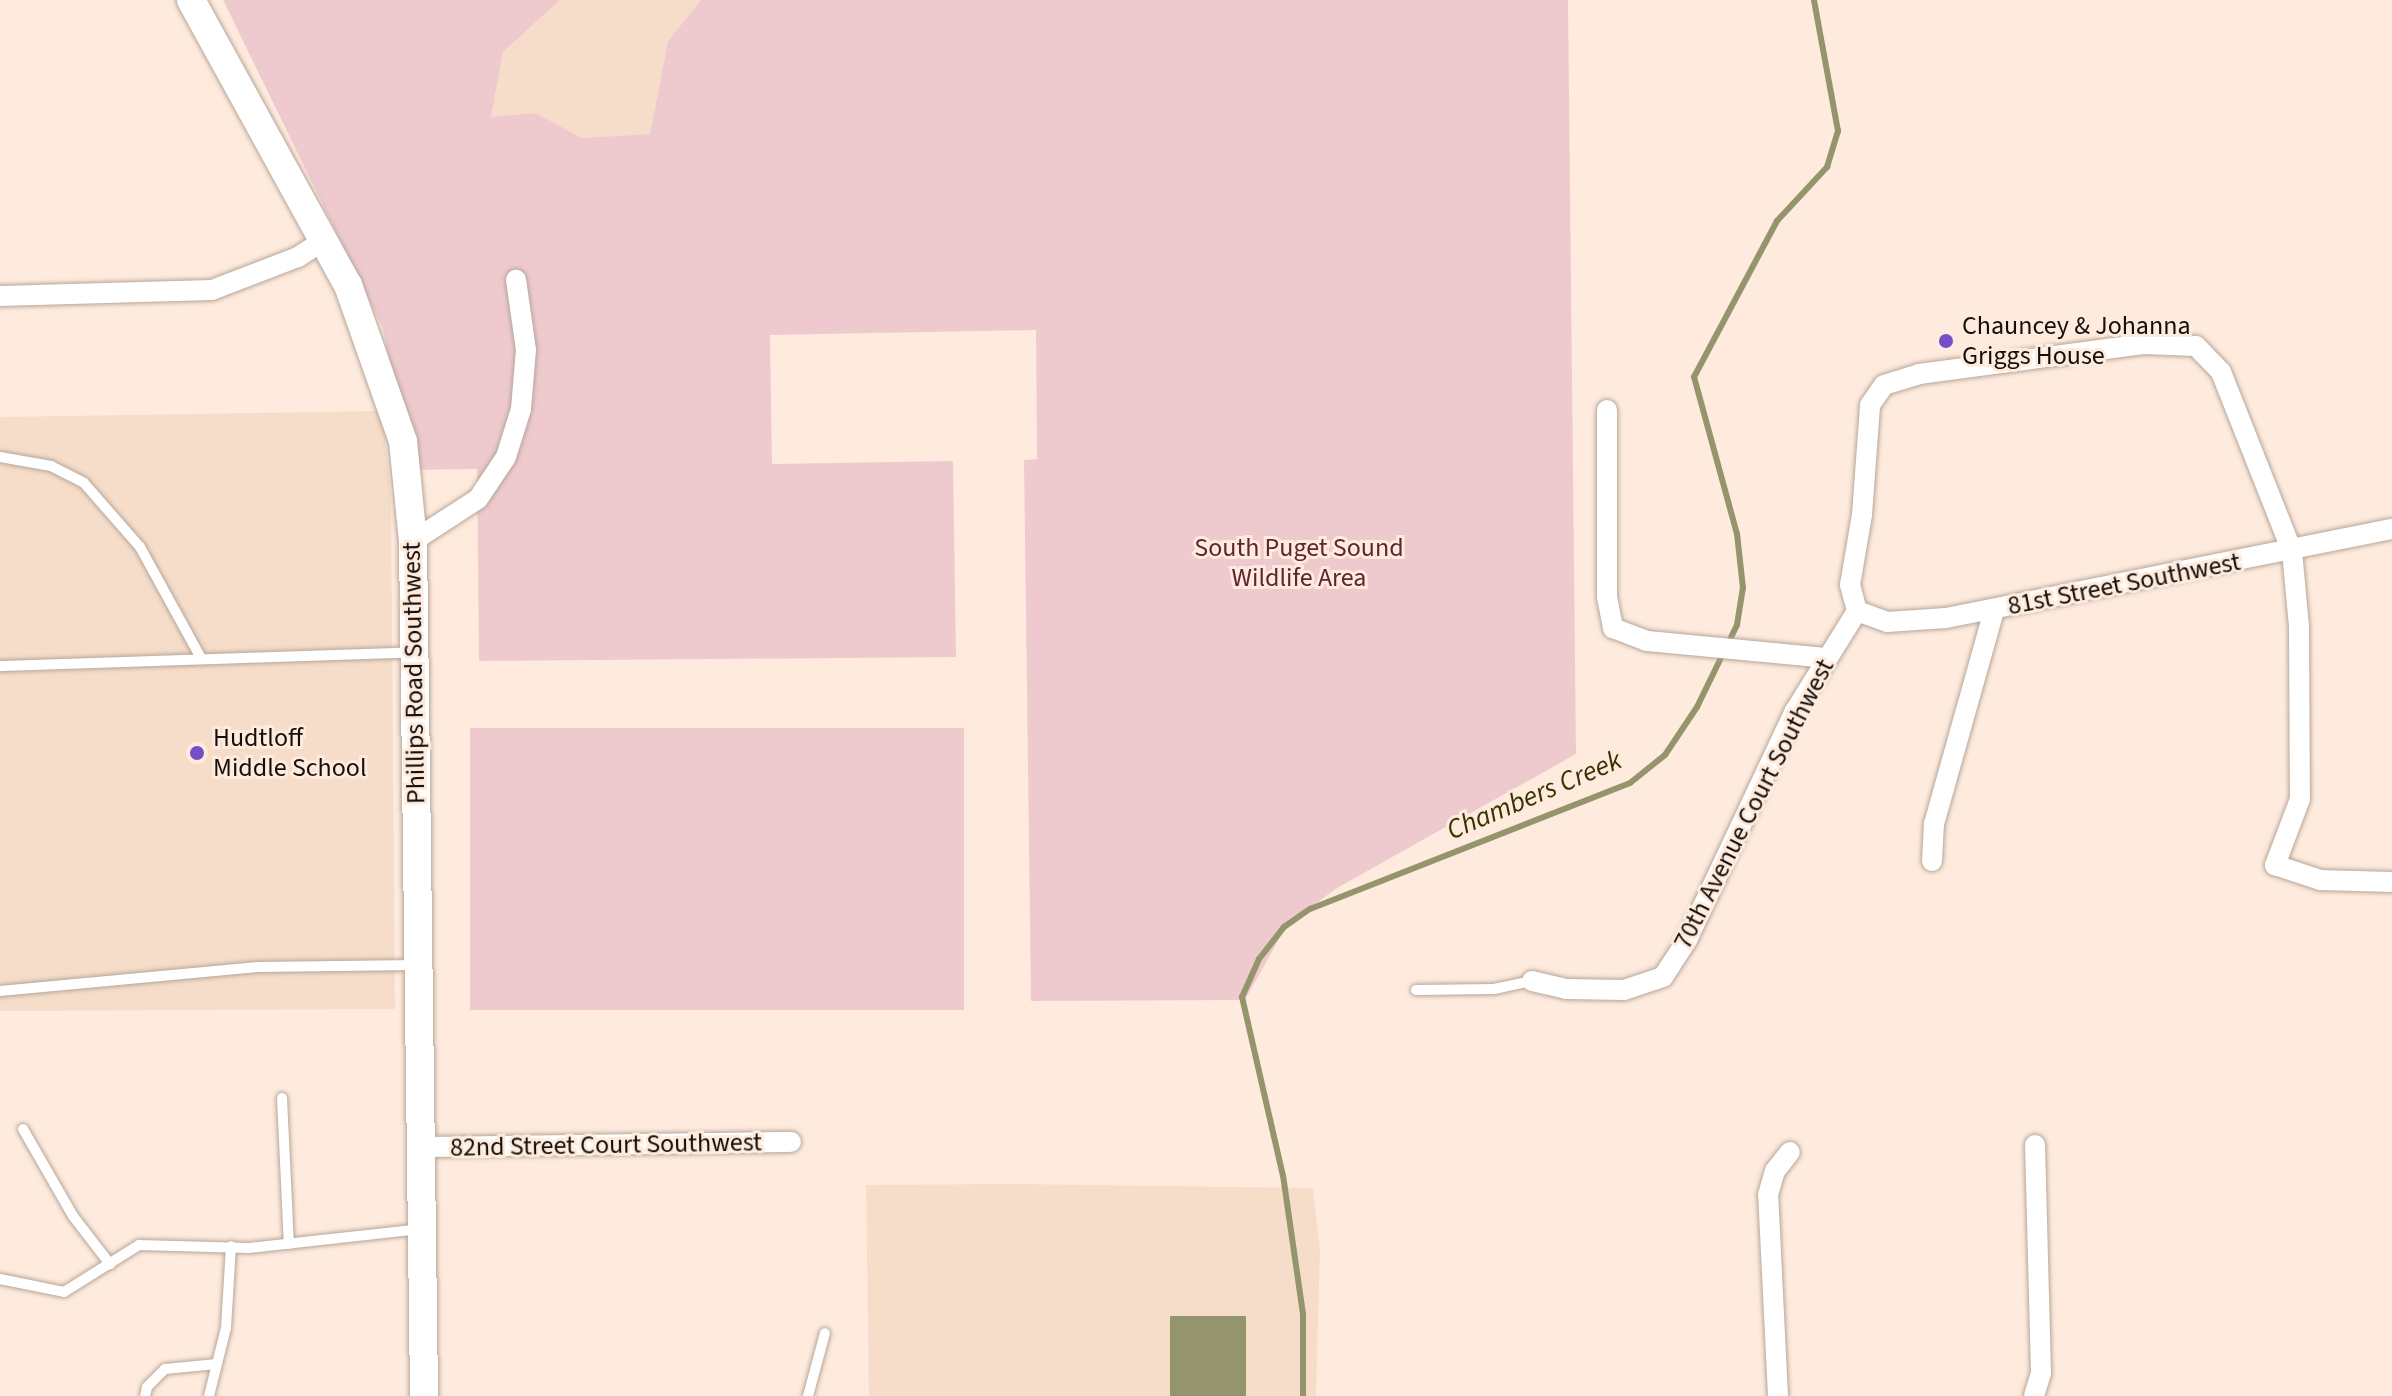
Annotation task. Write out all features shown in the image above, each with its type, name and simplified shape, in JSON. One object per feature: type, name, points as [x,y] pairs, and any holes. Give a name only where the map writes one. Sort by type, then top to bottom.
[{"type":"street","name":"Phillips Road Southwest","points":[[191,0],[324,240],[363,319],[403,441],[413,541],[424,1396]]},
{"type":"street","points":[[0,296],[212,290],[298,257],[324,240]]},
{"type":"street","points":[[413,541],[478,499],[506,457],[521,409],[526,350],[516,280]]},
{"type":"street","points":[[1857,611],[1850,585],[1862,515],[1870,405],[1884,385],[1919,374],[2143,344],[2189,344],[2209,356],[2221,372],[2292,551],[2299,626],[2300,799],[2275,865],[2320,880],[2392,882]]},
{"type":"street","points":[[1607,410],[1608,615],[1620,635],[1826,658]]},
{"type":"street","name":"81st Street Southwest","points":[[1857,611],[1905,622],[1994,610],[2392,529]]},
{"type":"street","points":[[1932,861],[1934,824],[1994,610]]},
{"type":"street","name":"70th Avenue Court Southwest","points":[[1532,981],[1566,989],[1624,990],[1663,977],[1687,940],[1761,781],[1826,658],[1857,611]]},
{"type":"street","name":"82nd Street Court Southwest","points":[[421,1147],[791,1142]]},
{"type":"street","points":[[2034,1396],[2041,1373],[2035,1145]]},
{"type":"street","points":[[1778,1396],[1768,1195],[1775,1171],[1790,1152]]},
{"type":"lane","points":[[0,457],[51,466],[84,483],[140,547],[200,656]]},
{"type":"lane","points":[[0,666],[128,664],[200,656],[413,652]]},
{"type":"lane","points":[[0,991],[258,967],[418,964]]},
{"type":"lane","points":[[1416,990],[1494,989],[1532,981]]},
{"type":"lane","points":[[282,1098],[289,1244]]},
{"type":"lane","points":[[23,1129],[73,1216],[110,1264]]},
{"type":"lane","points":[[0,1279],[64,1292],[139,1245],[289,1244],[422,1228]]},
{"type":"lane","points":[[209,1396],[226,1328],[231,1246]]},
{"type":"lane","points":[[808,1396],[825,1333]]},
{"type":"lane","points":[[145,1396],[147,1387],[165,1369],[217,1364]]},
{"type":"shaded area","points":[[560,0],[701,0],[668,41],[650,134],[582,138],[536,113],[491,118],[503,52]]},
{"type":"shaded area","name":"Hudtloff Middle School","points":[[382,411],[391,498],[395,1009],[0,1011],[0,417]]},
{"type":"shaded area","points":[[866,1185],[1313,1188],[1320,1251],[1316,1396],[869,1396]]},
{"type":"shaded area","points":[[1170,1316],[1246,1316],[1246,1396],[1170,1396]]},
{"type":"green space","name":"South Puget Sound Wildlife Area","points":[[223,0],[560,0],[503,52],[491,117],[536,113],[582,138],[650,134],[668,41],[701,0],[1568,0],[1576,754],[1337,888],[1287,925],[1245,1000],[1031,1001],[1024,460],[1037,459],[1036,330],[770,335],[772,464],[953,461],[956,657],[479,661],[477,469],[405,470],[403,418],[382,326]]},
{"type":"green space","points":[[470,728],[964,728],[964,1010],[470,1010]]},
{"type":"waterway","name":"Chambers Creek","points":[[1303,1396],[1303,1314],[1283,1176],[1242,997],[1259,959],[1284,927],[1310,909],[1630,783],[1665,755],[1697,707],[1737,625],[1743,588],[1737,534],[1694,377],[1777,221],[1827,167],[1838,131],[1814,0]]},
{"type":"place","name":"Chauncey & Johanna Griggs House","points":[[1946,341]]},
{"type":"place","name":"Hudtloff Middle School","points":[[197,753]]}]
